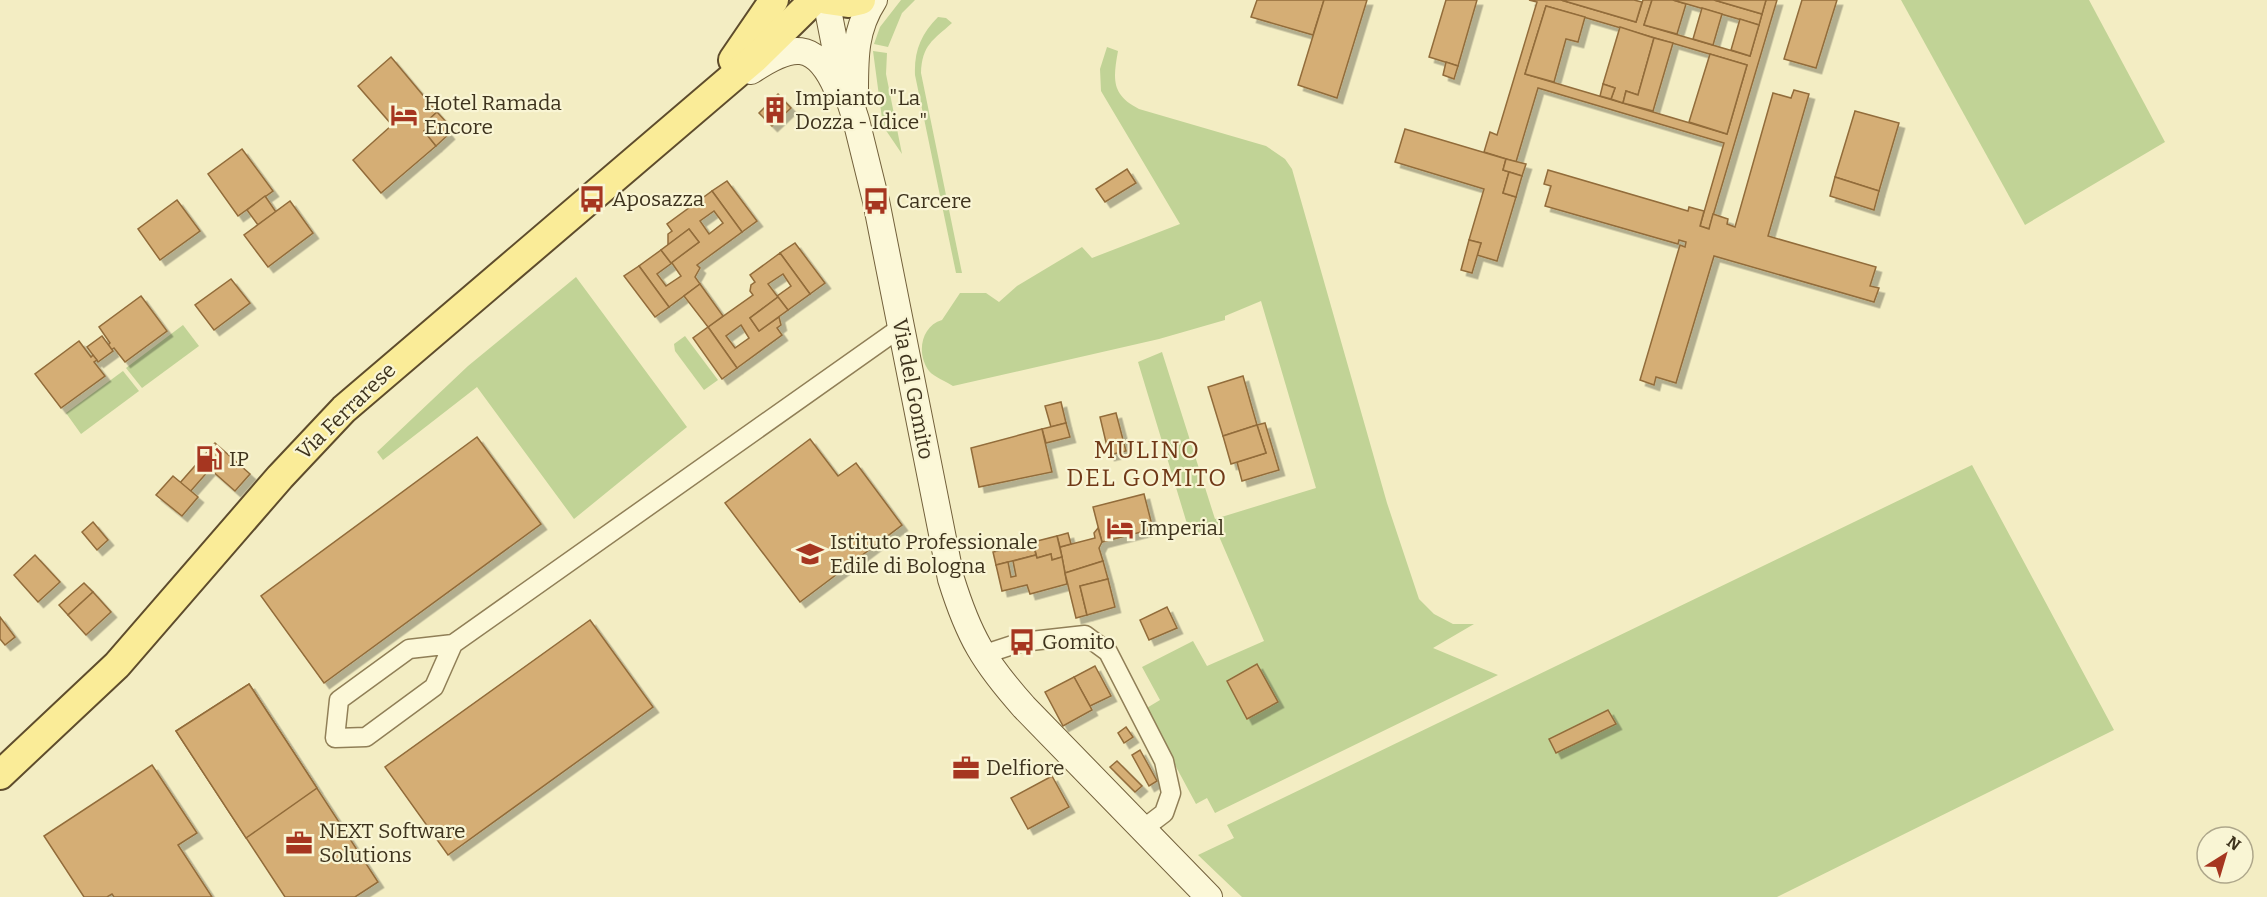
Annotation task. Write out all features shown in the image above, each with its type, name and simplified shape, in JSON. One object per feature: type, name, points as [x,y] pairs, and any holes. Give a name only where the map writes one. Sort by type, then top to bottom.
[{"type":"main road","name":"Via Ferrarese","points":[[725,82],[734,59],[774,0]]},
{"type":"main road","name":"Via Ferrarese","points":[[0,775],[117,665],[280,477],[344,409],[762,51],[814,0]]},
{"type":"main road","points":[[827,0],[839,3],[861,0]]},
{"type":"street","name":"Via del Gomito","points":[[827,0],[840,71],[856,120],[876,201],[951,579],[971,636],[982,655],[1024,707],[1209,897]]},
{"type":"street","name":"Via del Gomito","points":[[856,120],[855,49],[859,30],[874,0]]},
{"type":"street","name":"Via Ferrarese","points":[[725,82],[743,76],[783,52],[800,51],[817,58],[827,69],[856,120]]},
{"type":"street","points":[[453,644],[434,687],[366,737],[335,738],[339,700],[409,649],[453,644],[900,328]]},
{"type":"street","points":[[982,655],[1022,642],[1085,635],[1108,652],[1164,761],[1171,793],[1164,813],[1143,829]]},
{"type":"green space","points":[[901,0],[915,0],[902,13],[888,47],[874,44],[880,27]]},
{"type":"green space","points":[[1901,0],[2089,0],[2165,142],[2025,225]]},
{"type":"green space","points":[[938,17],[946,18],[952,23],[926,49],[921,73],[962,273],[956,273],[915,75],[920,43]]},
{"type":"green space","points":[[1107,47],[1118,51],[1115,70],[1116,85],[1123,98],[1130,104],[1139,109],[1266,146],[1285,159],[1292,169],[1387,503],[1419,599],[1434,614],[1453,624],[1474,624],[1433,648],[1498,675],[1215,813],[1207,798],[1196,804],[1145,709],[1160,700],[1142,667],[1193,641],[1207,666],[1264,641],[1218,534],[1191,537],[1138,362],[1162,352],[1215,519],[1316,488],[1261,301],[1225,316],[1225,320],[1159,339],[953,386],[931,373],[923,357],[925,334],[935,323],[942,320],[960,293],[986,293],[999,302],[1017,286],[1082,247],[1092,258],[1180,224],[1101,91],[1100,69]]},
{"type":"green space","points":[[873,51],[887,53],[886,74],[902,154],[883,126]]},
{"type":"green space","points":[[576,277],[687,427],[574,519],[477,387],[383,460],[377,452],[468,366]]},
{"type":"green space","points":[[183,325],[199,346],[142,388],[126,368]]},
{"type":"green space","points":[[685,336],[718,380],[704,390],[675,351],[674,344]]},
{"type":"green space","points":[[123,371],[139,391],[81,434],[66,413]]},
{"type":"green space","points":[[1972,465],[2114,730],[1777,897],[1242,897],[1198,855],[1234,838],[1227,825]]},
{"type":"building","points":[[1257,0],[1324,0],[1313,35],[1251,17]]},
{"type":"building","points":[[1324,0],[1367,0],[1337,98],[1298,85]]},
{"type":"building","points":[[1446,0],[1477,0],[1458,66],[1429,57]]},
{"type":"building","points":[[1529,0],[1561,0],[1636,22],[1643,0],[1652,0],[1644,25],[1750,56],[1766,0],[1777,0],[1709,229],[1700,226],[1724,143],[1538,88],[1516,162],[1484,152],[1490,132],[1497,135],[1537,2]],"holes":[[[1546,6],[1747,65],[1727,134],[1525,74]]]},
{"type":"building","points":[[1561,0],[1634,0],[1642,2],[1636,22]]},
{"type":"building","points":[[1652,0],[1673,0],[1686,4],[1677,34],[1644,25]]},
{"type":"building","points":[[1673,0],[1714,0],[1762,14],[1759,25]]},
{"type":"building","points":[[1714,0],[1766,0],[1762,14]]},
{"type":"building","points":[[1802,0],[1837,0],[1816,68],[1784,59]]},
{"type":"building","points":[[1546,6],[1585,17],[1578,42],[1566,39],[1554,82],[1525,74]]},
{"type":"building","points":[[1702,8],[1722,14],[1713,45],[1693,39]]},
{"type":"building","points":[[1740,19],[1759,25],[1750,56],[1731,50]]},
{"type":"building","points":[[1620,27],[1654,38],[1638,95],[1626,91],[1623,103],[1611,99],[1615,88],[1603,84]]},
{"type":"building","points":[[1654,38],[1673,43],[1653,111],[1623,103],[1626,91],[1638,95]]},
{"type":"building","points":[[1710,54],[1747,65],[1727,134],[1689,122]]},
{"type":"building","points":[[391,57],[437,112],[425,123],[428,127],[424,131],[436,146],[381,193],[353,160],[392,125],[358,86]]},
{"type":"building","points":[[1446,62],[1458,66],[1454,79],[1443,75]]},
{"type":"building","points":[[1603,84],[1615,88],[1611,99],[1600,96]]},
{"type":"building","points":[[1794,90],[1809,94],[1768,236],[1876,267],[1870,286],[1879,288],[1874,302],[1714,256],[1676,383],[1656,377],[1654,385],[1640,380],[1680,245],[1685,247],[1686,242],[1679,240],[1678,244],[1545,206],[1551,186],[1544,184],[1548,170],[1688,211],[1689,207],[1704,211],[1700,226],[1709,229],[1713,214],[1728,219],[1727,224],[1735,227],[1773,93],[1791,98]]},
{"type":"building","name":"Impianto \"La Dozza - Idice\"","points":[[778,94],[791,108],[772,126],[759,113]]},
{"type":"building","points":[[1855,111],[1899,123],[1879,191],[1835,177]]},
{"type":"building","points":[[437,112],[449,125],[445,129],[449,134],[436,146],[424,131],[428,127],[425,123]]},
{"type":"building","points":[[1405,129],[1506,159],[1503,170],[1509,172],[1503,193],[1516,197],[1497,261],[1477,255],[1481,243],[1469,240],[1484,189],[1395,162]]},
{"type":"building","points":[[242,149],[273,191],[238,216],[208,174]]},
{"type":"building","points":[[1506,159],[1526,164],[1522,176],[1503,170]]},
{"type":"building","points":[[1127,169],[1136,183],[1105,202],[1096,189]]},
{"type":"building","points":[[1509,172],[1522,176],[1516,197],[1503,193]]},
{"type":"building","points":[[1835,177],[1879,191],[1874,210],[1830,196]]},
{"type":"building","points":[[727,181],[757,221],[742,232],[712,191]]},
{"type":"building","points":[[712,191],[742,232],[697,265],[700,268],[695,277],[700,284],[669,307],[639,266],[661,250],[671,263],[699,242],[689,229],[668,245],[668,234],[672,231],[667,224]],"holes":[[[714,211],[723,223],[709,234],[700,221]],[[672,263],[681,276],[666,286],[657,274]]]},
{"type":"building","points":[[265,196],[276,212],[258,225],[247,210]]},
{"type":"building","points":[[177,200],[200,231],[160,260],[138,229]]},
{"type":"building","points":[[290,201],[313,233],[268,267],[244,235]]},
{"type":"building","points":[[689,229],[699,242],[671,263],[661,250]]},
{"type":"building","points":[[1469,240],[1481,243],[1472,273],[1461,270]]},
{"type":"building","points":[[795,243],[825,283],[810,294],[780,253]]},
{"type":"building","points":[[780,253],[810,294],[788,310],[778,297],[750,318],[759,331],[779,317],[781,325],[777,328],[782,335],[737,368],[708,327],[753,295],[750,291],[751,285],[755,282],[750,275]],"holes":[[[783,274],[791,286],[777,296],[768,284]],[[741,325],[749,338],[735,348],[726,336]]]},
{"type":"building","points":[[639,266],[669,307],[655,317],[624,276]]},
{"type":"building","points":[[231,279],[250,303],[214,330],[195,305]]},
{"type":"building","points":[[700,284],[723,316],[708,327],[684,296]]},
{"type":"building","points":[[141,296],[167,331],[125,362],[114,348],[111,350],[108,345],[110,343],[99,327]]},
{"type":"building","points":[[778,297],[788,310],[759,331],[750,318]]},
{"type":"building","points":[[708,327],[737,368],[722,379],[693,338]]},
{"type":"building","points":[[102,336],[113,351],[98,362],[87,347]]},
{"type":"building","points":[[79,341],[91,357],[93,355],[97,360],[94,362],[105,376],[61,408],[35,374]]},
{"type":"building","points":[[1243,376],[1257,425],[1223,436],[1208,387]]},
{"type":"building","points":[[1061,402],[1066,423],[1051,427],[1045,406]]},
{"type":"building","points":[[1116,413],[1126,451],[1109,455],[1100,417]]},
{"type":"building","points":[[1066,423],[1070,437],[1046,443],[1042,429]]},
{"type":"building","points":[[1265,423],[1279,470],[1242,481],[1237,462],[1266,453],[1257,425]]},
{"type":"building","points":[[1257,425],[1266,453],[1231,464],[1223,436]]},
{"type":"building","points":[[1042,429],[1052,472],[979,487],[971,448]]},
{"type":"building","points":[[477,437],[541,524],[324,683],[261,596]]},
{"type":"building","points":[[810,439],[838,476],[856,463],[902,525],[800,602],[725,503]]},
{"type":"building","points":[[215,443],[250,474],[235,491],[210,469],[189,493],[179,484]]},
{"type":"building","points":[[173,476],[198,497],[182,516],[156,495]]},
{"type":"building","points":[[1144,494],[1153,529],[1102,542],[1093,507]]},
{"type":"building","points":[[93,522],[108,540],[97,550],[82,532]]},
{"type":"building","points":[[1098,528],[1102,542],[1099,548],[1103,561],[1065,573],[1060,547],[1095,538],[1094,533]]},
{"type":"building","points":[[1068,533],[1071,544],[1060,547],[1057,536]]},
{"type":"building","points":[[1057,536],[1062,557],[1052,560],[1051,554],[1037,558],[1033,542]]},
{"type":"building","points":[[1033,543],[1036,555],[996,565],[993,552]]},
{"type":"building","points":[[1051,554],[1052,560],[1062,557],[1067,584],[1030,594],[1027,585],[1002,591],[996,565],[1008,562],[1011,577],[1016,576],[1013,561]]},
{"type":"building","points":[[35,555],[60,582],[38,602],[14,575]]},
{"type":"building","points":[[1103,561],[1108,579],[1080,586],[1087,615],[1076,618],[1065,573]]},
{"type":"building","points":[[1108,579],[1115,607],[1087,615],[1080,586]]},
{"type":"building","points":[[84,583],[93,592],[68,615],[59,605]]},
{"type":"building","points":[[93,592],[111,612],[86,635],[68,615]]},
{"type":"building","points":[[1167,607],[1177,628],[1149,640],[1140,620]]},
{"type":"building","points":[[0,617],[15,637],[5,645],[0,639]]},
{"type":"building","points":[[590,620],[653,707],[448,855],[385,767]]},
{"type":"building","points":[[1257,664],[1278,702],[1247,719],[1227,681]]},
{"type":"building","points":[[1095,666],[1111,696],[1090,706],[1074,677]]},
{"type":"building","points":[[1074,677],[1092,710],[1063,726],[1045,692]]},
{"type":"building","points":[[249,684],[378,882],[355,897],[285,897],[176,731]]},
{"type":"building","points":[[249,684],[317,788],[246,838],[176,731]]},
{"type":"building","points":[[1608,710],[1616,724],[1556,753],[1549,739]]},
{"type":"building","points":[[1126,727],[1133,737],[1124,743],[1118,733]]},
{"type":"building","points":[[1140,750],[1157,781],[1149,786],[1132,755]]},
{"type":"building","points":[[1117,761],[1142,786],[1135,792],[1110,767]]},
{"type":"building","points":[[152,765],[197,833],[178,845],[212,897],[114,897],[112,894],[107,897],[84,897],[44,836]]},
{"type":"building","points":[[1052,776],[1069,807],[1028,829],[1011,798]]},
{"type":"place","name":"Impianto \"La Dozza - Idice\"","points":[[775,110]]},
{"type":"place","name":"Hotel Ramada Encore","points":[[404,115]]},
{"type":"place","name":"Aposazza","points":[[592,199]]},
{"type":"place","name":"Carcere","points":[[876,201]]},
{"type":"place","name":"IP","points":[[209,459]]},
{"type":"place","name":"Imperial","points":[[1120,528]]},
{"type":"place","name":"Istituto Professionale Edile di Bologna","points":[[810,554]]},
{"type":"place","name":"Gomito","points":[[1022,642]]},
{"type":"place","name":"Delfiore","points":[[966,768]]},
{"type":"place","name":"NEXT Software Solutions","points":[[299,843]]},
{"type":"district","name":"MULINO DEL GOMITO","points":[[1147,464]]}]
